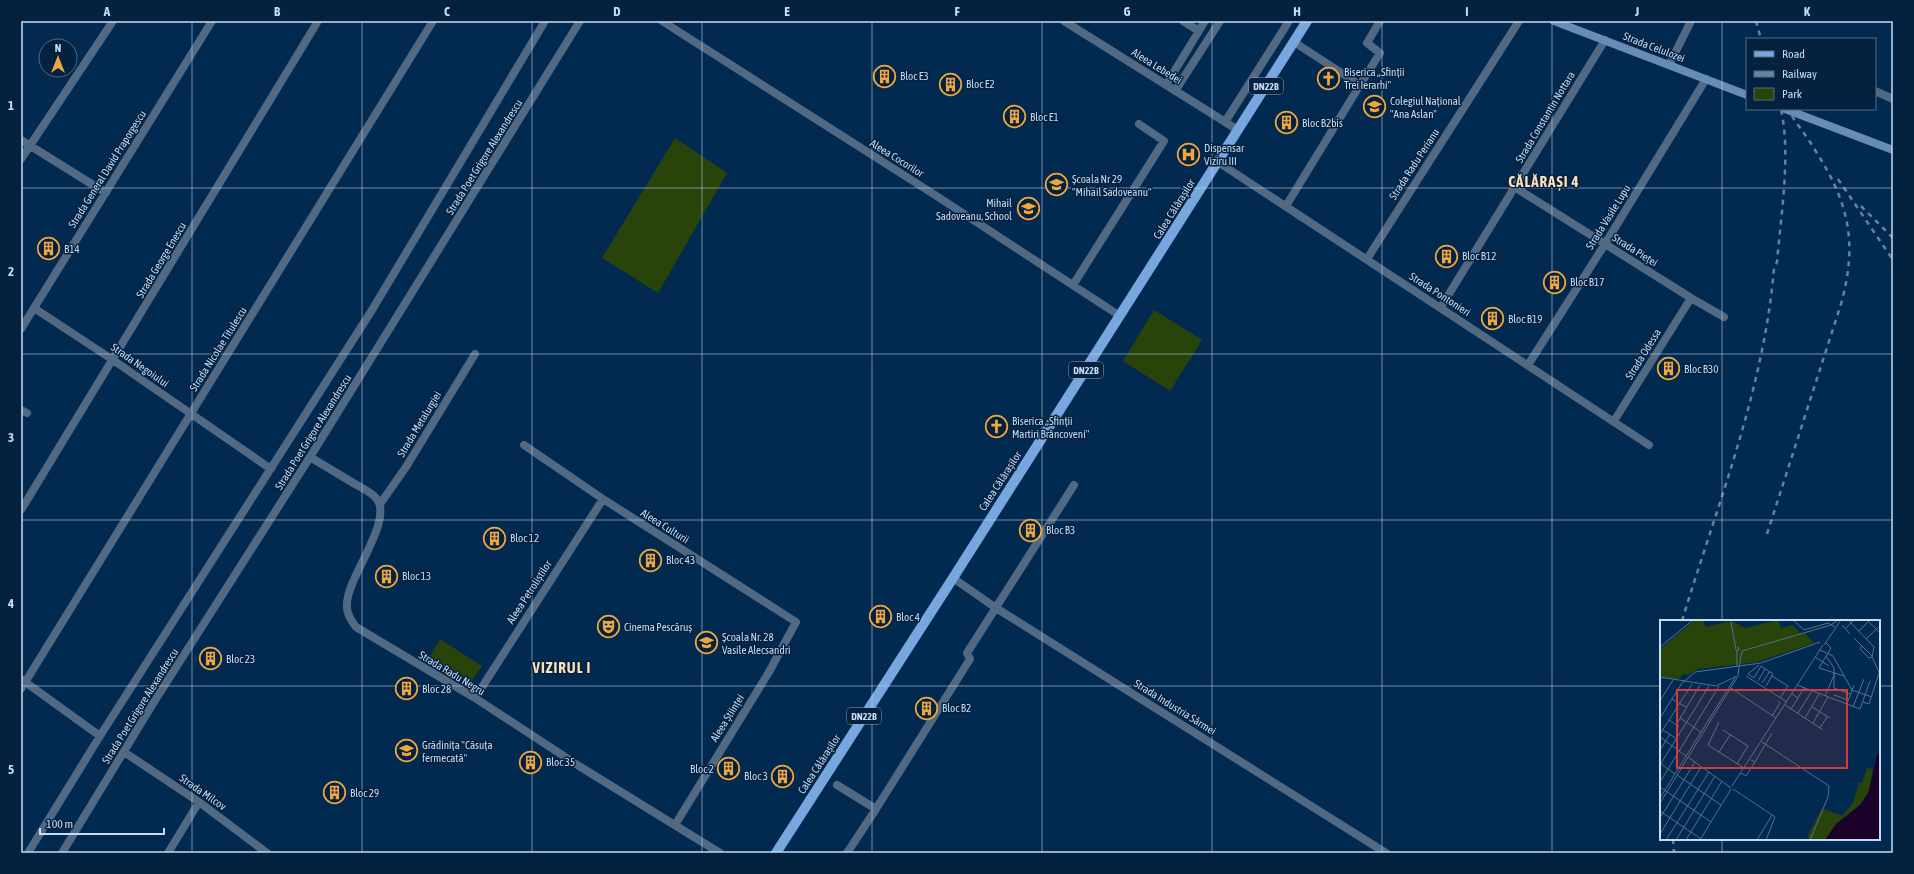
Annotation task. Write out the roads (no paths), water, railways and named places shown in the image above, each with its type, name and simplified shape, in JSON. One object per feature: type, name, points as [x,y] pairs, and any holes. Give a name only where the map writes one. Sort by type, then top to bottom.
[{"type":"main road","name":"Calea Călărașilor","points":[[776,853],[953,578],[1307,21]]},
{"type":"street","points":[[21,159],[113,21]]},
{"type":"street","name":"Strada General David Praporgescu","points":[[21,329],[212,21]]},
{"type":"street","name":"Strada George Enescu","points":[[21,510],[318,21]]},
{"type":"street","name":"Strada Nicolae Titulescu","points":[[22,683],[433,21]]},
{"type":"street","name":"Strada Poet Grigore Alexandrescu","points":[[28,853],[100,736],[372,310],[545,21]]},
{"type":"street","name":"Strada Poet Grigore Alexandrescu","points":[[62,853],[154,702],[310,457],[580,21]]},
{"type":"street","name":"Aleea Cocorilor","points":[[662,21],[1120,316]]},
{"type":"street","name":"Aleea Lebedei","points":[[1064,21],[1238,130]]},
{"type":"street","points":[[1183,21],[1199,31]]},
{"type":"street","points":[[1166,85],[1205,21]]},
{"type":"street","points":[[1175,91],[1220,21]]},
{"type":"street","points":[[1225,122],[1289,21]]},
{"type":"street","points":[[1286,206],[1380,53],[1367,43],[1380,21]]},
{"type":"street","name":"Strada Radu Perianu","points":[[1367,259],[1519,21]]},
{"type":"street","name":"Strada Celulozei","points":[[1554,21],[1746,95]]},
{"type":"street","points":[[1669,65],[1691,21]]},
{"type":"street","name":"Strada Constantin Nottara","points":[[1441,308],[1516,188],[1605,40]]},
{"type":"street","points":[[1294,42],[1360,85]]},
{"type":"street","name":"Strada Vasile Lupu","points":[[1528,365],[1605,244],[1706,79]]},
{"type":"street","points":[[1876,91],[1893,99]]},
{"type":"street","points":[[1794,111],[1893,150]]},
{"type":"street","points":[[1073,285],[1164,141],[1139,124]]},
{"type":"street","points":[[21,140],[106,193]]},
{"type":"street","name":"Strada Pontonieri","points":[[1218,162],[1649,445]]},
{"type":"street","name":"Strada Pieței","points":[[1516,188],[1691,298],[1724,317]]},
{"type":"street","name":"Strada Odessa","points":[[1614,421],[1691,298]]},
{"type":"street","name":"Strada Negoiului","points":[[34,308],[113,360],[271,469]]},
{"type":"street","name":"Strada Metalurgiei","points":[[380,504],[406,466],[475,354]]},
{"type":"street","name":"Aleea Culturii","points":[[524,445],[603,499],[796,622]]},
{"type":"street","points":[[310,457],[371,494],[380,504]]},
{"type":"street","points":[[847,853],[970,659],[967,653],[1074,485]]},
{"type":"street","name":"Aleea Petroliștilor","points":[[475,698],[603,499]]},
{"type":"street","name":"Strada Radu Negru","points":[[380,504],[380,519],[375,534],[362,561],[346,604],[349,615],[356,627],[475,698],[574,763],[720,853]]},
{"type":"street","name":"Strada Industria Sârmei","points":[[953,578],[996,608],[1386,853]]},
{"type":"street","name":"Aleea Științei","points":[[674,825],[769,672],[796,622]]},
{"type":"street","points":[[22,683],[100,736]]},
{"type":"street","name":"Strada Milcov","points":[[124,752],[199,802],[267,853]]},
{"type":"street","points":[[837,785],[876,809]]},
{"type":"street","points":[[168,853],[199,802]]},
{"type":"railway","points":[[1756,21],[1761,38]]},
{"type":"railway","points":[[1682,620],[1750,403],[1769,313],[1774,268],[1777,262],[1783,205],[1785,146],[1781,110]]},
{"type":"railway","points":[[1767,534],[1841,304],[1849,261],[1847,224],[1843,206],[1836,188],[1827,169],[1789,110]]},
{"type":"railway","points":[[1838,179],[1893,260]]},
{"type":"railway","points":[[1861,206],[1893,238]]},
{"type":"railway","points":[[1673,840],[1674,853]]},
{"type":"place","name":"Bloc E3","points":[[885,76]]},
{"type":"place","name":"Biserica „Sfinții Trei Ierarhi\"","points":[[1329,78]]},
{"type":"place","name":"Bloc E2","points":[[950,84]]},
{"type":"place","name":"Colegiul Național \"Ana Aslan\"","points":[[1375,107]]},
{"type":"place","name":"Bloc E1","points":[[1015,117]]},
{"type":"place","name":"Bloc B2bis","points":[[1286,123]]},
{"type":"place","name":"Dispensar Viziru III","points":[[1189,154]]},
{"type":"place","name":"Școala Nr 29 \"Mihail Sadoveanu\"","points":[[1056,185]]},
{"type":"place","name":"Mihail Sadoveanu, School","points":[[1028,209]]},
{"type":"place","name":"B14","points":[[49,249]]},
{"type":"place","name":"Bloc B12","points":[[1446,256]]},
{"type":"place","name":"Bloc B17","points":[[1555,282]]},
{"type":"place","name":"Bloc B19","points":[[1493,319]]},
{"type":"place","name":"Bloc B30","points":[[1668,369]]},
{"type":"place","name":"Biserica „Sfinții Martiri Brâncoveni\"","points":[[997,427]]},
{"type":"place","name":"Bloc B3","points":[[1031,530]]},
{"type":"place","name":"Bloc 12","points":[[494,538]]},
{"type":"place","name":"Bloc 43","points":[[650,560]]},
{"type":"place","name":"Bloc 13","points":[[387,576]]},
{"type":"place","name":"Bloc 4","points":[[880,617]]},
{"type":"place","name":"Cinema Pescăruș","points":[[608,627]]},
{"type":"place","name":"Școala Nr. 28 Vasile Alecsandri","points":[[707,643]]},
{"type":"place","name":"Bloc 23","points":[[210,659]]},
{"type":"place","name":"Bloc 28","points":[[407,689]]},
{"type":"place","name":"Bloc B2","points":[[927,708]]},
{"type":"place","name":"Grădinița \"Căsuța fermecată\"","points":[[406,751]]},
{"type":"place","name":"Bloc 35","points":[[531,762]]},
{"type":"place","name":"Bloc 2","points":[[729,769]]},
{"type":"place","name":"Bloc 3","points":[[783,776]]},
{"type":"place","name":"Bloc 29","points":[[334,793]]},
{"type":"district","name":"CĂLĂRAȘI 4","points":[[1544,181]]},
{"type":"district","name":"VIZIRUL I","points":[[562,667]]}]
